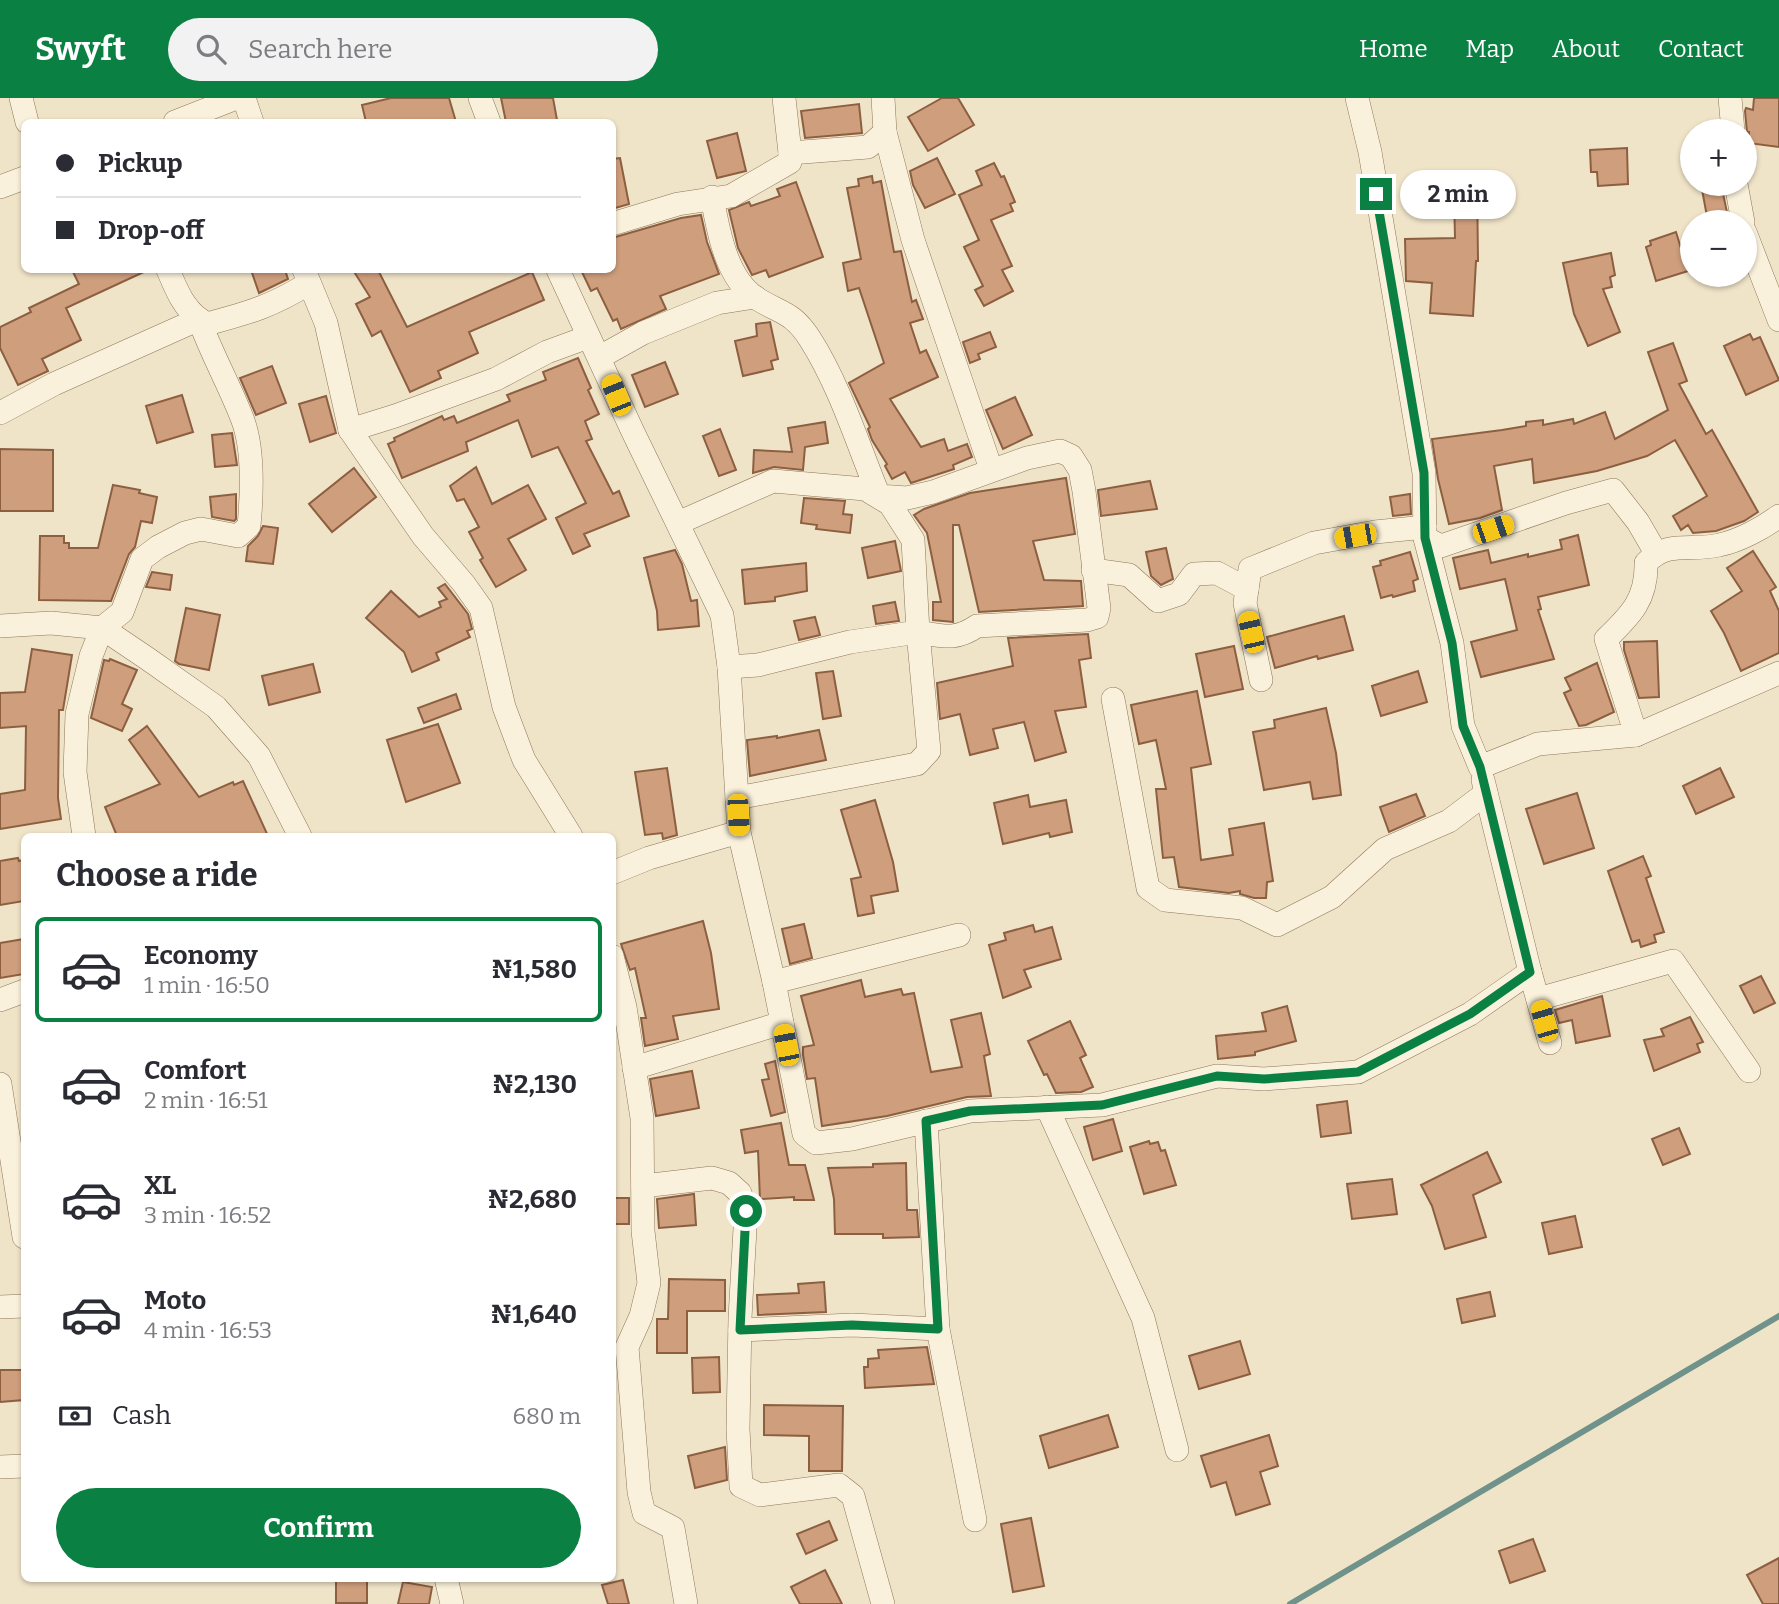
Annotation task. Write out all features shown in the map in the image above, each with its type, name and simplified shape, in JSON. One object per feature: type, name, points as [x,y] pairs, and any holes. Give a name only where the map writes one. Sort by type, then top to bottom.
[{"type":"street","points":[[21,98],[26,119]]},
{"type":"street","points":[[183,119],[236,98]]},
{"type":"street","points":[[244,98],[251,119]]},
{"type":"street","points":[[480,98],[488,119]]},
{"type":"street","points":[[616,223],[678,204],[731,196],[790,162],[784,98]]},
{"type":"street","points":[[883,98],[885,132],[913,240],[991,469]]},
{"type":"street","points":[[1357,98],[1370,152],[1424,473],[1425,533],[1452,643],[1463,726],[1480,767],[1550,1043]]},
{"type":"street","points":[[1730,98],[1732,119]]},
{"type":"street","points":[[790,153],[868,147],[885,132]]},
{"type":"street","points":[[0,187],[21,179]]},
{"type":"street","points":[[712,197],[719,236],[741,285],[755,297],[793,317],[809,337],[831,380],[879,496]]},
{"type":"street","points":[[1757,263],[1779,320]]},
{"type":"street","points":[[169,273],[189,311],[207,324],[255,312],[282,301],[307,276],[326,323],[351,430],[416,526],[481,608],[504,707],[524,760],[569,833]]},
{"type":"street","points":[[559,273],[722,615],[729,667],[739,832],[774,982],[804,1134],[817,1143],[852,1139],[970,1111],[1102,1105],[1217,1076],[1264,1079],[1358,1072],[1470,1014],[1530,972]]},
{"type":"street","points":[[600,357],[643,333],[717,303],[755,297]]},
{"type":"street","points":[[0,413],[54,384],[199,319]]},
{"type":"street","points":[[84,833],[75,772],[77,713],[91,656],[103,628],[122,612],[142,559],[158,547],[185,533],[201,530],[238,536],[249,526],[252,498],[245,429],[199,319]]},
{"type":"street","points":[[351,430],[496,379],[547,352],[588,337]]},
{"type":"street","points":[[729,667],[758,665],[850,642],[918,632],[950,638],[967,633],[978,626],[1087,620],[1097,617],[1099,608],[1084,491],[1080,470],[1071,456],[1060,451],[1027,458],[933,492],[907,498],[879,496]]},
{"type":"street","points":[[678,523],[773,481],[865,489],[890,504],[913,540],[929,751],[917,764],[737,797]]},
{"type":"street","points":[[1261,680],[1245,603],[1250,569],[1314,543],[1375,532],[1425,533],[1441,546],[1566,503],[1613,490],[1638,522],[1656,552]]},
{"type":"street","points":[[1636,735],[1606,639],[1633,613],[1646,582],[1646,563],[1656,552],[1678,547],[1719,545],[1779,516]]},
{"type":"street","points":[[1093,570],[1129,575],[1158,601],[1180,594],[1194,574],[1217,573],[1247,589]]},
{"type":"street","points":[[0,626],[51,623],[103,628],[216,707],[259,756],[298,833]]},
{"type":"street","points":[[1480,767],[1538,744],[1636,735],[1779,673]]},
{"type":"street","points":[[1113,699],[1148,888],[1165,900],[1242,908],[1277,925],[1332,897],[1385,849],[1449,821],[1486,793]]},
{"type":"street","points":[[616,871],[649,858],[739,832]]},
{"type":"street","points":[[774,982],[959,935]]},
{"type":"street","points":[[1538,999],[1673,961],[1749,1071]]},
{"type":"street","points":[[616,972],[625,1007],[642,1118],[643,1231],[649,1283],[641,1316],[627,1348],[639,1492],[644,1513],[673,1528],[686,1604]]},
{"type":"street","points":[[0,1000],[21,992]]},
{"type":"street","points":[[634,1068],[782,1023]]},
{"type":"street","points":[[0,1084],[21,1218]]},
{"type":"street","points":[[1047,1107],[1143,1318],[1177,1450]]},
{"type":"street","points":[[926,1121],[938,1329],[975,1520]]},
{"type":"street","points":[[643,1186],[712,1178],[729,1183],[740,1193],[746,1211],[738,1429],[741,1486],[760,1495],[839,1485],[853,1496],[883,1604]]},
{"type":"street","points":[[0,1307],[21,1306]]},
{"type":"street","points":[[740,1330],[852,1325],[938,1329]]},
{"type":"street","points":[[0,1467],[21,1466]]},
{"type":"street","points":[[447,1582],[452,1604]]},
{"type":"building","points":[[391,98],[449,98],[455,119],[365,119],[362,105]]},
{"type":"building","points":[[501,98],[553,98],[557,119],[505,119]]},
{"type":"building","points":[[942,98],[958,98],[974,125],[928,151],[908,117]]},
{"type":"building","points":[[1754,98],[1779,98],[1779,147],[1757,144],[1757,119],[1746,119],[1746,108],[1753,110]]},
{"type":"building","points":[[859,104],[862,133],[805,138],[801,111]]},
{"type":"building","points":[[737,133],[746,171],[717,178],[707,141]]},
{"type":"building","points":[[1627,148],[1628,184],[1598,186],[1597,172],[1591,172],[1590,150]]},
{"type":"building","points":[[616,158],[620,158],[629,204],[616,208]]},
{"type":"building","points":[[937,158],[955,194],[925,208],[913,185],[910,171]]},
{"type":"building","points":[[994,163],[1001,177],[1004,176],[1015,202],[1010,204],[1013,211],[991,220],[1012,266],[1002,270],[1013,291],[984,306],[975,290],[983,286],[964,247],[979,240],[959,195],[982,185],[976,171]]},
{"type":"building","points":[[872,176],[873,183],[881,181],[894,252],[901,251],[912,302],[916,300],[923,319],[910,323],[920,353],[926,350],[938,377],[890,399],[921,447],[944,439],[948,451],[967,444],[972,457],[953,465],[954,469],[911,483],[905,472],[892,479],[885,466],[887,464],[872,440],[868,429],[870,427],[849,383],[884,363],[859,288],[848,291],[843,263],[861,259],[847,188],[859,186],[858,179]]},
{"type":"building","points":[[1477,179],[1478,261],[1473,316],[1430,313],[1432,283],[1406,281],[1405,239],[1455,238],[1454,195],[1411,196],[1410,180]]},
{"type":"building","points":[[796,182],[823,257],[769,277],[766,270],[752,275],[738,248],[729,210],[749,202],[751,206],[780,196],[777,189]]},
{"type":"building","points":[[1703,196],[1724,196],[1726,210],[1706,210]]},
{"type":"building","points":[[701,215],[707,242],[719,274],[660,296],[666,309],[621,329],[617,319],[613,321],[597,288],[591,291],[582,273],[616,273],[616,237]]},
{"type":"building","points":[[1676,232],[1680,245],[1680,274],[1656,281],[1646,247],[1651,245],[1650,241]]},
{"type":"building","points":[[1611,253],[1615,275],[1610,277],[1612,287],[1603,289],[1620,332],[1588,346],[1574,314],[1563,263]]},
{"type":"building","points":[[74,273],[142,273],[66,308],[81,340],[42,359],[48,371],[18,385],[0,348],[0,327],[31,312],[29,308],[79,284]]},
{"type":"building","points":[[252,273],[286,273],[288,279],[259,293]]},
{"type":"building","points":[[355,273],[380,273],[407,327],[530,273],[532,273],[544,300],[469,332],[478,353],[438,371],[441,378],[410,392],[381,331],[372,336],[356,304],[370,297]]},
{"type":"building","points":[[770,322],[778,359],[771,361],[773,369],[743,376],[735,341],[757,336],[756,324]]},
{"type":"building","points":[[990,332],[996,347],[978,354],[980,359],[970,363],[963,342]]},
{"type":"building","points":[[1750,334],[1753,340],[1760,337],[1779,380],[1746,395],[1724,346]]},
{"type":"building","points":[[1673,343],[1687,381],[1679,384],[1706,434],[1712,430],[1758,512],[1744,521],[1716,531],[1693,533],[1688,525],[1681,530],[1673,516],[1707,496],[1675,440],[1647,456],[1597,471],[1534,483],[1532,459],[1494,466],[1502,510],[1480,518],[1449,524],[1432,439],[1526,426],[1526,422],[1543,420],[1543,425],[1573,419],[1574,424],[1605,412],[1615,439],[1668,410],[1648,352]]},
{"type":"building","points":[[578,358],[599,414],[585,421],[592,439],[586,441],[613,494],[619,491],[629,516],[584,534],[590,546],[573,554],[556,518],[586,503],[558,447],[532,457],[518,420],[466,442],[468,451],[402,478],[388,444],[395,441],[394,438],[442,416],[444,420],[454,416],[457,423],[510,401],[507,395],[546,380],[543,372]]},
{"type":"building","points":[[665,362],[678,394],[645,407],[632,375]]},
{"type":"building","points":[[272,366],[286,403],[256,415],[240,378]]},
{"type":"building","points":[[182,395],[193,432],[157,443],[146,406]]},
{"type":"building","points":[[326,396],[336,433],[310,442],[299,404]]},
{"type":"building","points":[[1015,397],[1032,435],[1003,449],[986,410]]},
{"type":"building","points":[[825,422],[828,443],[805,447],[803,470],[774,467],[753,473],[754,450],[792,452],[788,428]]},
{"type":"building","points":[[720,429],[736,470],[719,476],[703,436]]},
{"type":"building","points":[[232,433],[237,465],[215,467],[212,435]]},
{"type":"building","points":[[0,449],[53,450],[53,511],[0,511]]},
{"type":"building","points":[[476,467],[492,504],[528,485],[546,519],[508,539],[526,570],[496,587],[480,560],[483,558],[469,532],[479,527],[464,499],[457,501],[450,486]]},
{"type":"building","points":[[354,468],[376,497],[332,532],[309,504]]},
{"type":"building","points":[[1066,478],[1075,534],[1033,541],[1044,580],[1081,581],[1083,606],[979,612],[959,525],[953,525],[953,622],[933,620],[933,602],[941,602],[927,533],[914,515],[970,493]]},
{"type":"building","points":[[1150,481],[1157,509],[1101,516],[1098,490]]},
{"type":"building","points":[[113,485],[140,490],[139,493],[157,497],[152,523],[141,521],[135,547],[129,554],[111,601],[39,600],[40,536],[64,536],[64,543],[69,543],[69,548],[98,548]]},
{"type":"building","points":[[236,494],[234,521],[212,517],[210,497]]},
{"type":"building","points":[[1410,494],[1411,514],[1393,516],[1390,497]]},
{"type":"building","points":[[804,498],[845,501],[843,514],[852,515],[850,533],[816,529],[817,525],[801,523]]},
{"type":"building","points":[[263,526],[278,528],[273,564],[246,561],[248,546]]},
{"type":"building","points":[[1578,535],[1589,585],[1538,597],[1541,609],[1538,610],[1554,659],[1481,677],[1471,642],[1517,630],[1505,579],[1460,589],[1453,558],[1488,550],[1491,563],[1528,554],[1528,557],[1562,549],[1560,540]]},
{"type":"building","points":[[895,541],[901,571],[868,578],[862,548]]},
{"type":"building","points":[[1166,548],[1173,579],[1161,585],[1151,576],[1146,552]]},
{"type":"building","points":[[675,550],[682,564],[691,601],[697,600],[699,626],[658,630],[657,611],[644,558]]},
{"type":"building","points":[[1753,551],[1776,587],[1770,591],[1779,611],[1779,653],[1741,671],[1711,611],[1742,591],[1727,568]]},
{"type":"building","points":[[1410,552],[1418,579],[1413,581],[1415,591],[1381,598],[1373,567],[1381,565],[1380,561]]},
{"type":"building","points":[[806,563],[807,591],[775,597],[775,601],[745,604],[742,570]]},
{"type":"building","points":[[152,572],[172,575],[170,590],[146,587]]},
{"type":"building","points":[[445,584],[468,614],[472,629],[467,631],[470,637],[436,653],[439,660],[412,672],[404,652],[366,618],[391,591],[419,617],[441,607],[439,602],[447,599],[438,588]]},
{"type":"building","points":[[895,602],[899,621],[876,624],[873,606]]},
{"type":"building","points":[[186,608],[220,615],[209,670],[175,661]]},
{"type":"building","points":[[1344,616],[1353,650],[1318,659],[1317,656],[1275,668],[1267,637]]},
{"type":"building","points":[[815,617],[820,635],[799,640],[794,621]]},
{"type":"building","points":[[1088,634],[1091,658],[1079,660],[1086,707],[1055,711],[1066,752],[1035,761],[1024,722],[993,729],[998,748],[970,755],[960,714],[940,719],[937,683],[1013,666],[1008,638]]},
{"type":"building","points":[[1657,641],[1659,697],[1639,698],[1624,642]]},
{"type":"building","points":[[1234,646],[1243,689],[1205,697],[1196,654]]},
{"type":"building","points":[[32,649],[72,655],[63,710],[59,710],[58,798],[61,819],[0,829],[0,794],[25,790],[26,726],[0,728],[0,693],[25,692]]},
{"type":"building","points":[[110,659],[137,670],[122,704],[132,709],[122,731],[91,718],[104,660]]},
{"type":"building","points":[[1597,663],[1614,712],[1579,726],[1564,693],[1571,690],[1565,678]]},
{"type":"building","points":[[313,664],[320,692],[269,705],[262,676]]},
{"type":"building","points":[[833,671],[841,716],[823,719],[816,673]]},
{"type":"building","points":[[1418,671],[1427,702],[1381,716],[1372,686]]},
{"type":"building","points":[[1197,691],[1211,764],[1191,768],[1201,860],[1233,855],[1229,829],[1264,823],[1273,881],[1267,882],[1266,898],[1254,898],[1240,894],[1240,891],[1229,893],[1179,887],[1174,857],[1163,858],[1156,789],[1166,789],[1156,740],[1139,744],[1131,705]]},
{"type":"building","points":[[456,694],[461,709],[424,723],[418,708]]},
{"type":"building","points":[[1326,708],[1336,753],[1341,795],[1313,799],[1310,782],[1264,790],[1253,732],[1275,728],[1274,720]]},
{"type":"building","points":[[438,724],[460,783],[406,802],[387,740]]},
{"type":"building","points":[[147,726],[199,797],[233,782],[234,785],[243,781],[267,833],[116,833],[105,807],[160,784],[129,740]]},
{"type":"building","points":[[819,730],[826,760],[750,776],[747,740],[777,738]]},
{"type":"building","points":[[667,768],[677,835],[663,839],[662,833],[645,835],[635,772]]},
{"type":"building","points":[[1720,768],[1734,797],[1696,814],[1683,786]]},
{"type":"building","points":[[1577,793],[1594,848],[1544,864],[1526,809]]},
{"type":"building","points":[[1416,794],[1425,816],[1389,832],[1380,807]]},
{"type":"building","points":[[1028,795],[1030,807],[1066,800],[1072,832],[1050,837],[1049,833],[1003,844],[994,803]]},
{"type":"building","points":[[875,800],[893,862],[898,891],[871,896],[874,913],[858,916],[851,879],[861,877],[841,810]]},
{"type":"building","points":[[1643,856],[1651,876],[1646,878],[1664,932],[1654,935],[1656,942],[1641,947],[1639,940],[1632,942],[1608,871]]},
{"type":"building","points":[[18,858],[21,861],[21,902],[0,905],[0,861]]},
{"type":"building","points":[[703,921],[711,953],[719,1009],[673,1016],[678,1039],[645,1046],[641,1018],[646,1018],[635,968],[630,970],[621,944]]},
{"type":"building","points":[[804,924],[812,958],[790,964],[782,929]]},
{"type":"building","points":[[1033,925],[1035,932],[1052,927],[1061,959],[1024,970],[1031,987],[1003,998],[989,945],[1006,940],[1004,933]]},
{"type":"building","points":[[21,940],[21,974],[0,978],[0,943]]},
{"type":"building","points":[[1761,976],[1775,1003],[1754,1013],[1740,986]]},
{"type":"building","points":[[861,980],[865,997],[901,989],[903,995],[914,993],[931,1072],[962,1067],[951,1020],[981,1013],[990,1054],[984,1056],[991,1096],[967,1097],[887,1116],[822,1126],[815,1078],[807,1079],[803,1055],[803,1047],[814,1045],[801,996]]},
{"type":"building","points":[[1602,996],[1610,1036],[1576,1043],[1572,1020],[1559,1023],[1555,1010]]},
{"type":"building","points":[[1287,1006],[1296,1041],[1255,1052],[1255,1055],[1218,1059],[1216,1036],[1266,1031],[1262,1013]]},
{"type":"building","points":[[1690,1017],[1703,1042],[1697,1044],[1700,1052],[1654,1071],[1644,1040],[1664,1036],[1661,1029]]},
{"type":"building","points":[[1070,1021],[1086,1055],[1080,1058],[1093,1087],[1081,1092],[1056,1093],[1028,1041]]},
{"type":"building","points":[[775,1061],[785,1112],[771,1116],[762,1080],[769,1079],[765,1064]]},
{"type":"building","points":[[692,1071],[699,1108],[656,1116],[650,1079]]},
{"type":"building","points":[[1347,1101],[1351,1133],[1321,1137],[1317,1105]]},
{"type":"building","points":[[1113,1119],[1122,1151],[1093,1160],[1084,1127]]},
{"type":"building","points":[[781,1123],[789,1165],[805,1165],[814,1200],[794,1200],[794,1197],[760,1199],[758,1151],[745,1153],[741,1130]]},
{"type":"building","points":[[1679,1128],[1690,1154],[1663,1165],[1652,1139]]},
{"type":"building","points":[[1149,1141],[1150,1144],[1158,1142],[1161,1151],[1165,1150],[1176,1185],[1144,1194],[1130,1147]]},
{"type":"building","points":[[1487,1152],[1501,1182],[1473,1195],[1486,1237],[1445,1249],[1432,1206],[1421,1185]]},
{"type":"building","points":[[906,1163],[907,1210],[917,1210],[919,1237],[883,1238],[883,1234],[835,1234],[834,1199],[828,1168]]},
{"type":"building","points":[[1392,1179],[1397,1214],[1352,1219],[1347,1184]]},
{"type":"building","points":[[694,1194],[696,1225],[659,1228],[657,1199]]},
{"type":"building","points":[[616,1198],[629,1198],[629,1224],[616,1224]]},
{"type":"building","points":[[1575,1216],[1582,1247],[1549,1254],[1542,1223]]},
{"type":"building","points":[[669,1279],[725,1280],[725,1311],[687,1311],[687,1353],[657,1353],[657,1319],[668,1319]]},
{"type":"building","points":[[824,1282],[826,1312],[758,1315],[757,1295],[799,1293],[798,1284]]},
{"type":"building","points":[[1490,1292],[1495,1316],[1462,1323],[1457,1299]]},
{"type":"building","points":[[1240,1341],[1250,1374],[1199,1389],[1189,1356]]},
{"type":"building","points":[[927,1347],[934,1384],[865,1388],[864,1367],[868,1367],[868,1359],[879,1358],[878,1350]]},
{"type":"building","points":[[719,1357],[720,1392],[693,1393],[692,1358]]},
{"type":"building","points":[[0,1370],[21,1370],[21,1400],[0,1402]]},
{"type":"building","points":[[764,1405],[843,1406],[842,1471],[809,1471],[809,1436],[764,1435]]},
{"type":"building","points":[[1108,1415],[1118,1447],[1049,1468],[1040,1436]]},
{"type":"building","points":[[1269,1435],[1278,1466],[1260,1472],[1270,1504],[1236,1515],[1226,1482],[1211,1487],[1201,1456]]},
{"type":"building","points":[[725,1447],[727,1480],[695,1488],[688,1456]]},
{"type":"building","points":[[1031,1518],[1044,1586],[1013,1592],[1001,1524]]},
{"type":"building","points":[[829,1521],[837,1540],[806,1554],[797,1534]]},
{"type":"building","points":[[1533,1539],[1545,1571],[1510,1583],[1499,1551]]},
{"type":"building","points":[[1779,1558],[1779,1604],[1763,1604],[1747,1575]]},
{"type":"building","points":[[825,1570],[842,1604],[800,1604],[791,1587]]},
{"type":"building","points":[[623,1580],[629,1604],[608,1604],[602,1585]]},
{"type":"building","points":[[336,1582],[367,1582],[367,1603],[336,1603]]},
{"type":"building","points":[[403,1582],[432,1587],[429,1604],[398,1604]]},
{"type":"waterway","points":[[1290,1604],[1779,1316]]},
{"type":"route","points":[[746,1211],[740,1330],[852,1325],[938,1329],[926,1121],[970,1111],[1102,1105],[1217,1076],[1264,1079],[1358,1072],[1470,1014],[1530,972],[1480,767],[1463,726],[1452,643],[1425,538],[1424,473],[1376,194]]}]
